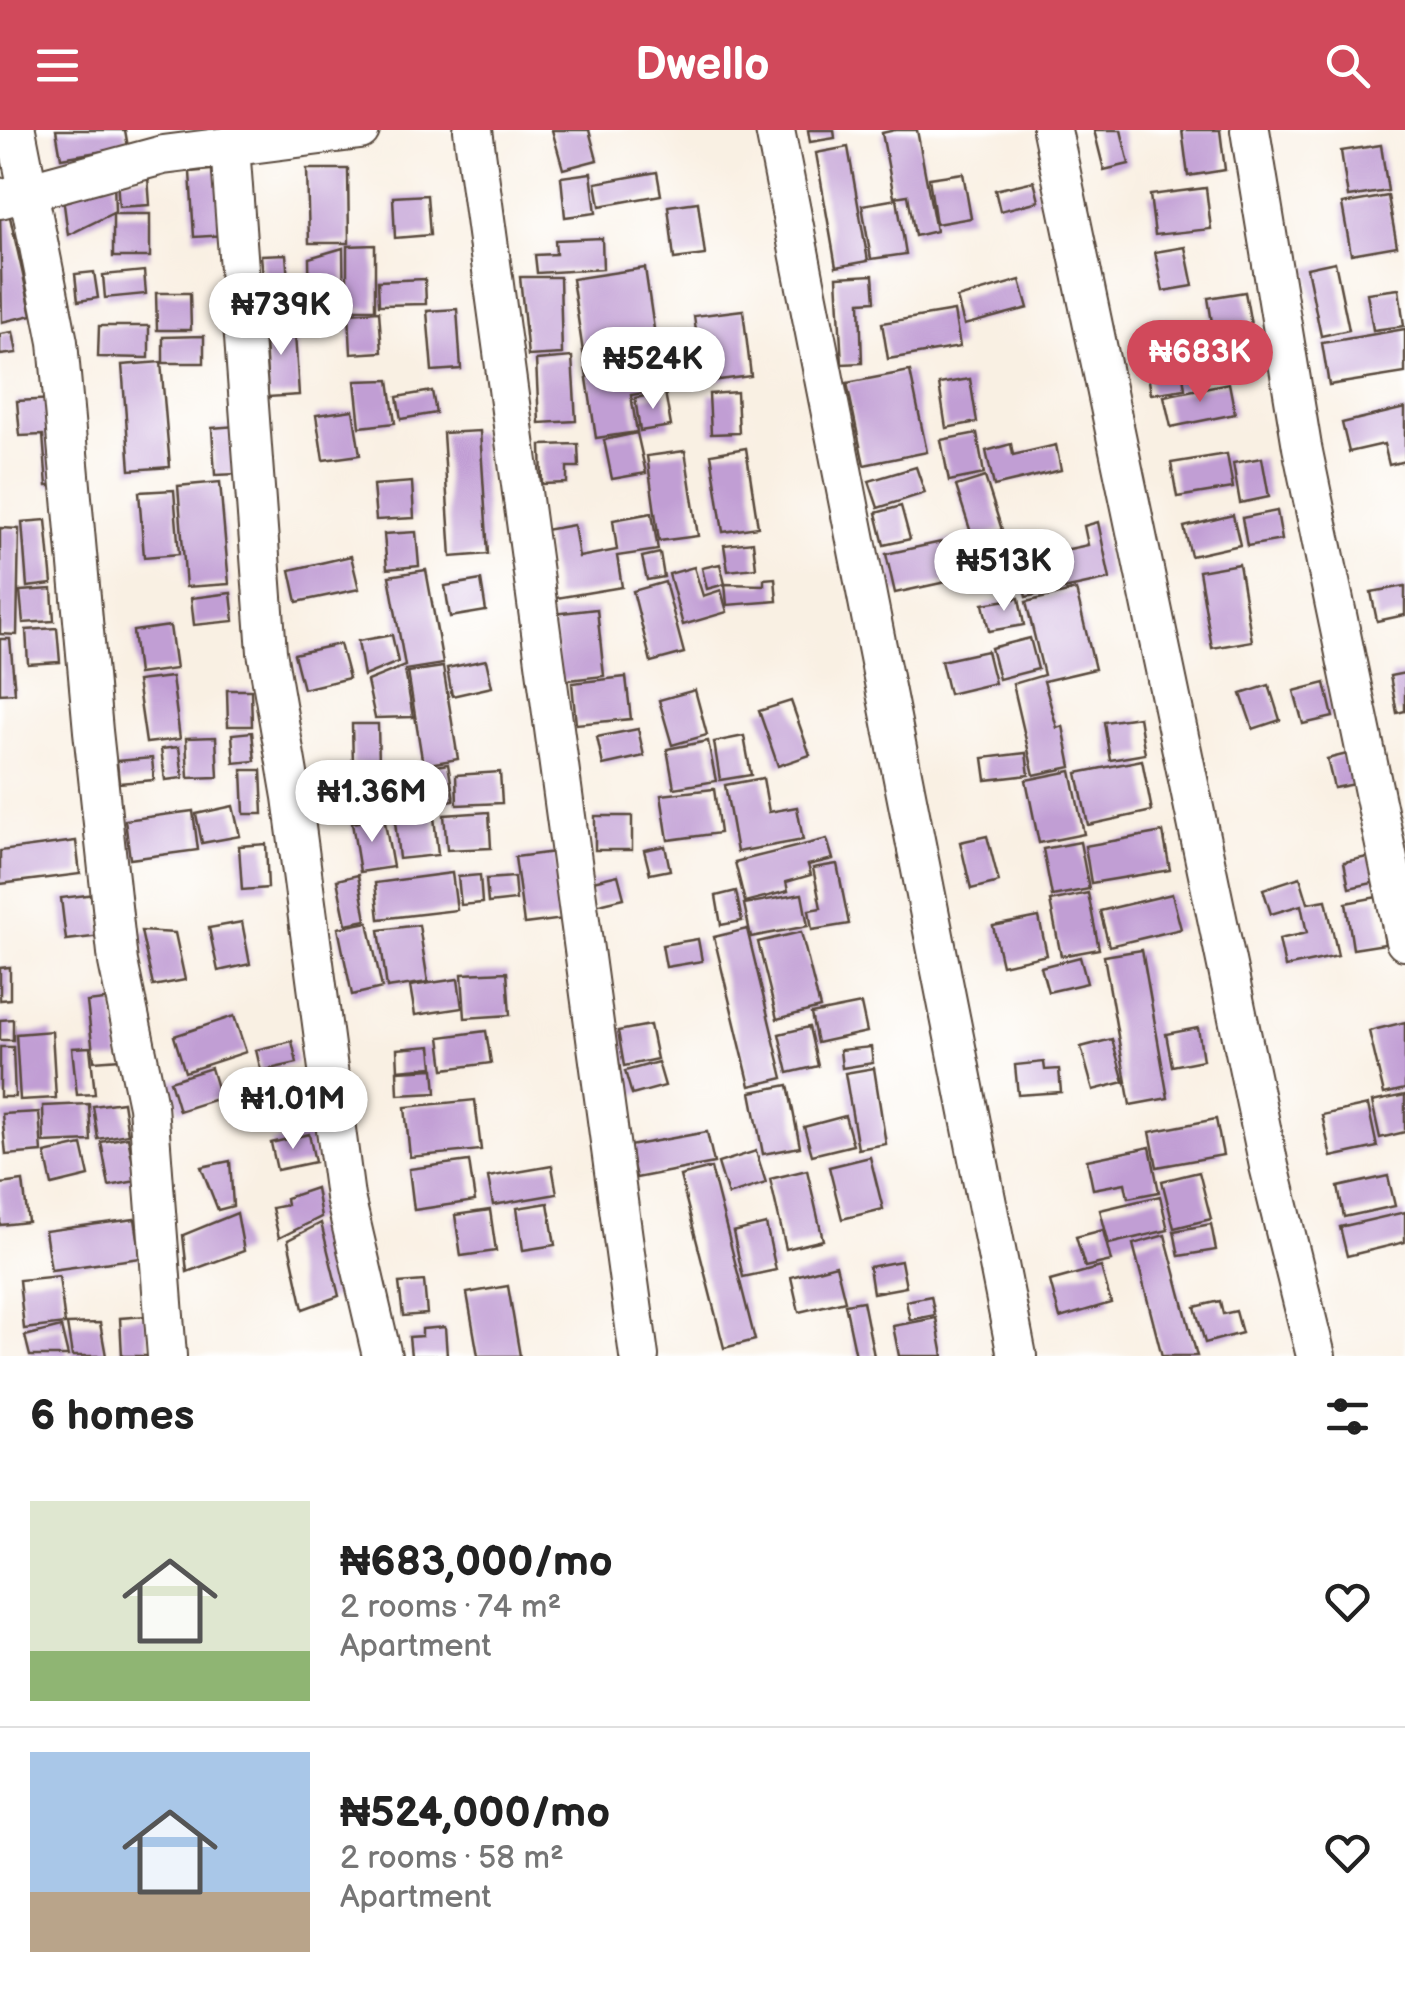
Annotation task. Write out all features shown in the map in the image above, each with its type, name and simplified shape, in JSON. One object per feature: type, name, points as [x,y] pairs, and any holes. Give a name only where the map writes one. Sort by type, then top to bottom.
[{"type":"street","points":[[16,130],[14,196],[58,342],[116,942],[148,1106],[167,1356]]},
{"type":"street","points":[[14,196],[164,155],[360,130]]},
{"type":"street","points":[[474,130],[639,1356]]},
{"type":"street","points":[[776,130],[1016,1356]]},
{"type":"street","points":[[1052,130],[1269,1166],[1316,1356]]},
{"type":"street","points":[[1250,130],[1302,446],[1405,941]]},
{"type":"street","points":[[230,146],[267,652],[292,798],[345,1197],[382,1356]]},
{"type":"building","points":[[56,130],[125,130],[128,147],[61,158]]},
{"type":"building","points":[[552,130],[589,130],[597,160],[563,169]]},
{"type":"building","points":[[808,130],[834,130],[835,138],[810,142]]},
{"type":"building","points":[[917,130],[936,231],[915,236],[908,195],[894,197],[882,133]]},
{"type":"building","points":[[1094,130],[1121,130],[1129,164],[1104,170]]},
{"type":"building","points":[[1182,130],[1220,130],[1225,170],[1188,176]]},
{"type":"building","points":[[1381,145],[1388,191],[1348,197],[1341,151]]},
{"type":"building","points":[[848,147],[868,261],[836,267],[816,153]]},
{"type":"building","points":[[222,169],[227,235],[194,237],[190,172]]},
{"type":"building","points":[[307,169],[348,169],[349,243],[309,243]]},
{"type":"building","points":[[657,172],[661,195],[600,206],[596,183]]},
{"type":"building","points":[[591,173],[596,213],[565,217],[561,177]]},
{"type":"building","points":[[963,173],[971,218],[936,224],[929,178]]},
{"type":"building","points":[[148,177],[150,205],[119,207],[117,179]]},
{"type":"building","points":[[114,181],[115,212],[68,235],[62,189]]},
{"type":"building","points":[[1034,181],[1039,201],[1000,211],[995,190]]},
{"type":"building","points":[[1206,188],[1211,229],[1155,235],[1150,195]]},
{"type":"building","points":[[427,195],[430,235],[395,238],[393,197]]},
{"type":"building","points":[[1388,196],[1397,246],[1351,254],[1342,204]]},
{"type":"building","points":[[897,199],[906,254],[871,259],[862,205]]},
{"type":"building","points":[[698,202],[705,255],[674,259],[668,206]]},
{"type":"building","points":[[8,208],[32,315],[2,322],[0,210]]},
{"type":"building","points":[[113,214],[150,214],[150,257],[113,257]]},
{"type":"building","points":[[602,238],[603,269],[537,273],[535,255],[556,254],[555,240]]},
{"type":"building","points":[[375,245],[375,309],[347,309],[347,246]]},
{"type":"building","points":[[1185,247],[1193,286],[1163,291],[1155,252]]},
{"type":"building","points":[[343,248],[344,313],[310,315],[309,258]]},
{"type":"building","points":[[286,254],[290,309],[266,311],[261,255]]},
{"type":"building","points":[[1335,262],[1349,330],[1321,336],[1307,268]]},
{"type":"building","points":[[645,268],[663,390],[631,395],[637,432],[596,438],[572,279]]},
{"type":"building","points":[[144,271],[146,294],[105,298],[103,275]]},
{"type":"building","points":[[94,272],[98,298],[78,301],[75,274]]},
{"type":"building","points":[[873,275],[875,301],[860,302],[862,363],[842,364],[837,277]]},
{"type":"building","points":[[520,277],[560,277],[562,354],[528,356]]},
{"type":"building","points":[[425,279],[426,304],[379,305],[378,281]]},
{"type":"building","points":[[1020,280],[1028,308],[964,325],[957,298]]},
{"type":"building","points":[[1399,289],[1404,326],[1373,330],[1367,293]]},
{"type":"building","points":[[1245,292],[1254,341],[1216,347],[1208,298]]},
{"type":"building","points":[[156,293],[190,293],[191,330],[157,330]]},
{"type":"building","points":[[457,309],[461,369],[432,371],[427,311]]},
{"type":"building","points":[[743,310],[751,376],[703,382],[694,316]]},
{"type":"building","points":[[379,311],[382,352],[351,354],[349,313]]},
{"type":"building","points":[[954,311],[960,347],[888,359],[882,323]]},
{"type":"building","points":[[294,318],[299,395],[268,397],[264,321]]},
{"type":"building","points":[[99,326],[149,326],[149,358],[98,357]]},
{"type":"building","points":[[1405,329],[1405,373],[1329,385],[1322,343]]},
{"type":"building","points":[[13,332],[17,353],[0,355],[0,334]]},
{"type":"building","points":[[204,336],[204,363],[163,363],[163,337]]},
{"type":"building","points":[[1179,348],[1185,389],[1151,394],[1145,353]]},
{"type":"building","points":[[572,357],[576,421],[539,423],[536,360]]},
{"type":"building","points":[[161,362],[170,467],[130,470],[122,365]]},
{"type":"building","points":[[910,371],[927,452],[864,465],[847,383]]},
{"type":"building","points":[[970,379],[977,422],[946,428],[939,384]]},
{"type":"building","points":[[389,380],[395,423],[360,427],[355,381]]},
{"type":"building","points":[[1229,383],[1235,414],[1171,427],[1164,396]]},
{"type":"building","points":[[432,391],[436,413],[401,419],[397,397]]},
{"type":"building","points":[[665,392],[671,426],[640,431],[635,398]]},
{"type":"building","points":[[737,392],[739,433],[711,434],[709,394]]},
{"type":"building","points":[[54,399],[61,486],[47,486],[43,435],[20,436],[17,401]]},
{"type":"building","points":[[1405,408],[1405,461],[1389,465],[1384,444],[1349,452],[1342,423]]},
{"type":"building","points":[[353,410],[360,455],[323,460],[316,415]]},
{"type":"building","points":[[236,426],[238,474],[215,475],[212,428]]},
{"type":"building","points":[[480,431],[488,554],[451,557],[443,433]]},
{"type":"building","points":[[637,433],[646,473],[612,479],[604,440]]},
{"type":"building","points":[[977,433],[984,474],[949,481],[941,440]]},
{"type":"building","points":[[578,444],[579,467],[567,467],[567,483],[542,484],[541,445]]},
{"type":"building","points":[[1011,444],[1013,455],[1056,445],[1061,470],[994,486],[986,451]]},
{"type":"building","points":[[746,448],[758,527],[723,532],[711,454]]},
{"type":"building","points":[[685,451],[698,536],[659,541],[647,456]]},
{"type":"building","points":[[1227,454],[1233,488],[1177,497],[1171,463]]},
{"type":"building","points":[[1262,458],[1269,497],[1240,503],[1233,463]]},
{"type":"building","points":[[916,467],[925,493],[878,508],[869,481]]},
{"type":"building","points":[[985,477],[1002,530],[973,539],[956,486]]},
{"type":"building","points":[[220,482],[229,584],[186,587],[178,486]]},
{"type":"building","points":[[412,482],[414,518],[376,520],[373,485]]},
{"type":"building","points":[[174,490],[179,554],[144,557],[139,492]]},
{"type":"building","points":[[901,506],[910,539],[884,545],[876,513]]},
{"type":"building","points":[[1277,511],[1282,540],[1247,546],[1242,518]]},
{"type":"building","points":[[652,513],[658,550],[617,556],[622,587],[556,598],[545,530],[574,525],[579,557],[617,550],[613,520]]},
{"type":"building","points":[[1233,515],[1240,545],[1191,556],[1184,527]]},
{"type":"building","points":[[46,520],[52,584],[27,587],[22,522]]},
{"type":"building","points":[[1098,522],[1110,579],[1026,597],[1017,560],[1088,545],[1084,526]]},
{"type":"building","points":[[0,528],[19,529],[17,635],[0,634]]},
{"type":"building","points":[[416,532],[419,566],[387,569],[384,534]]},
{"type":"building","points":[[1000,535],[1008,561],[984,570],[975,544]]},
{"type":"building","points":[[969,536],[978,575],[895,593],[886,554]]},
{"type":"building","points":[[753,542],[756,568],[728,571],[724,545]]},
{"type":"building","points":[[660,553],[664,577],[647,580],[642,557]]},
{"type":"building","points":[[351,556],[359,589],[297,602],[290,570]]},
{"type":"building","points":[[720,564],[725,584],[707,589],[702,568]]},
{"type":"building","points":[[1239,564],[1252,641],[1212,648],[1199,571]]},
{"type":"building","points":[[694,567],[703,596],[721,590],[727,612],[683,625],[669,574]]},
{"type":"building","points":[[426,570],[443,664],[405,670],[413,717],[375,718],[367,681],[405,666],[389,576]]},
{"type":"building","points":[[775,578],[777,601],[727,605],[725,584],[764,585],[764,579]]},
{"type":"building","points":[[481,580],[486,611],[450,617],[445,586]]},
{"type":"building","points":[[665,582],[684,653],[651,662],[633,591]]},
{"type":"building","points":[[1405,586],[1405,615],[1377,621],[1371,592]]},
{"type":"building","points":[[52,589],[54,621],[23,623],[20,591]]},
{"type":"building","points":[[1076,590],[1095,669],[1044,681],[1057,728],[1063,726],[1071,767],[1034,775],[1013,684],[1044,675],[1026,602]]},
{"type":"building","points":[[231,593],[234,621],[194,625],[191,598]]},
{"type":"building","points":[[1019,598],[1024,625],[989,631],[983,604]]},
{"type":"building","points":[[597,609],[604,676],[559,681],[552,614]]},
{"type":"building","points":[[170,626],[176,669],[138,674],[133,631]]},
{"type":"building","points":[[57,628],[60,662],[28,664],[26,630]]},
{"type":"building","points":[[392,635],[398,662],[364,676],[358,641]]},
{"type":"building","points":[[1030,638],[1038,669],[999,679],[991,648]]},
{"type":"building","points":[[0,639],[10,639],[15,693],[0,694]]},
{"type":"building","points":[[340,644],[349,678],[303,689],[294,654]]},
{"type":"building","points":[[987,651],[995,683],[949,694],[941,661]]},
{"type":"building","points":[[486,660],[492,687],[452,696],[447,668]]},
{"type":"building","points":[[443,667],[458,759],[423,765],[408,672]]},
{"type":"building","points":[[1405,673],[1405,711],[1397,713],[1390,676]]},
{"type":"building","points":[[172,677],[180,739],[146,743],[137,681]]},
{"type":"building","points":[[626,677],[631,719],[576,724],[572,683]]},
{"type":"building","points":[[1325,683],[1333,717],[1303,724],[1294,691]]},
{"type":"building","points":[[1269,685],[1280,720],[1253,729],[1241,694]]},
{"type":"building","points":[[227,690],[251,690],[252,726],[228,726]]},
{"type":"building","points":[[695,690],[707,735],[672,745],[659,700]]},
{"type":"building","points":[[791,701],[810,755],[778,766],[759,711]]},
{"type":"building","points":[[1139,717],[1145,754],[1110,760],[1104,722]]},
{"type":"building","points":[[352,724],[378,724],[379,765],[353,765]]},
{"type":"building","points":[[638,729],[644,756],[603,765],[597,737]]},
{"type":"building","points":[[252,732],[255,761],[234,763],[232,734]]},
{"type":"building","points":[[744,736],[751,775],[720,780],[714,742]]},
{"type":"building","points":[[216,737],[218,777],[188,778],[186,738]]},
{"type":"building","points":[[708,741],[716,781],[674,788],[667,749]]},
{"type":"building","points":[[179,747],[183,778],[165,780],[161,749]]},
{"type":"building","points":[[1026,753],[1029,775],[986,780],[983,758]]},
{"type":"building","points":[[1347,754],[1355,784],[1334,788],[1327,759]]},
{"type":"building","points":[[152,758],[154,780],[119,783],[117,761]]},
{"type":"building","points":[[1142,760],[1152,811],[1088,825],[1077,773]]},
{"type":"building","points":[[448,764],[454,800],[430,804],[424,768]]},
{"type":"building","points":[[242,770],[261,770],[263,814],[244,814]]},
{"type":"building","points":[[1071,771],[1084,834],[1039,843],[1026,780]]},
{"type":"building","points":[[500,772],[502,803],[457,805],[456,775]]},
{"type":"building","points":[[763,778],[769,812],[797,807],[803,840],[737,852],[725,785]]},
{"type":"building","points":[[714,789],[720,833],[668,840],[661,795]]},
{"type":"building","points":[[233,806],[240,836],[202,843],[196,814]]},
{"type":"building","points":[[433,807],[438,855],[399,859],[394,811]]},
{"type":"building","points":[[193,811],[198,850],[130,859],[125,820]]},
{"type":"building","points":[[489,812],[491,848],[447,850],[444,815]]},
{"type":"building","points":[[595,816],[632,816],[632,850],[595,850]]},
{"type":"building","points":[[384,817],[393,867],[360,872],[352,823]]},
{"type":"building","points":[[1163,832],[1170,870],[1091,883],[1085,846]]},
{"type":"building","points":[[987,836],[999,882],[971,889],[960,842]]},
{"type":"building","points":[[827,839],[833,859],[808,865],[811,875],[786,882],[788,891],[745,902],[735,862]]},
{"type":"building","points":[[76,841],[80,874],[0,884],[0,851]]},
{"type":"building","points":[[1080,842],[1089,889],[1052,896],[1043,849]]},
{"type":"building","points":[[266,844],[268,888],[242,890],[239,846]]},
{"type":"building","points":[[665,846],[670,870],[650,874],[644,850]]},
{"type":"building","points":[[555,852],[564,919],[524,924],[515,857]]},
{"type":"building","points":[[1372,856],[1377,882],[1349,888],[1344,862]]},
{"type":"building","points":[[837,864],[849,924],[812,930],[809,910],[821,908],[813,868]]},
{"type":"building","points":[[452,873],[457,910],[379,919],[375,883]]},
{"type":"building","points":[[358,875],[366,920],[346,924],[337,880]]},
{"type":"building","points":[[480,875],[482,903],[461,905],[458,877]]},
{"type":"building","points":[[618,875],[624,898],[595,905],[589,882]]},
{"type":"building","points":[[514,877],[516,900],[488,903],[486,879]]},
{"type":"building","points":[[1300,877],[1308,903],[1326,900],[1338,956],[1285,967],[1279,939],[1307,933],[1301,905],[1271,914],[1263,889]]},
{"type":"building","points":[[736,891],[742,921],[721,925],[716,896]]},
{"type":"building","points":[[1088,893],[1099,949],[1061,956],[1050,901]]},
{"type":"building","points":[[96,894],[102,936],[66,940],[61,898]]},
{"type":"building","points":[[802,894],[808,926],[751,937],[744,904]]},
{"type":"building","points":[[1172,894],[1181,929],[1109,946],[1100,911]]},
{"type":"building","points":[[1377,897],[1385,944],[1353,949],[1346,903]]},
{"type":"building","points":[[1039,917],[1047,955],[1002,965],[993,926]]},
{"type":"building","points":[[242,922],[250,964],[218,971],[209,928]]},
{"type":"building","points":[[368,922],[382,988],[352,995],[338,928]]},
{"type":"building","points":[[419,925],[428,982],[387,988],[379,930]]},
{"type":"building","points":[[747,929],[783,1078],[750,1086],[714,937]]},
{"type":"building","points":[[141,931],[175,933],[185,980],[153,986]]},
{"type":"building","points":[[801,932],[820,1008],[777,1019],[758,942]]},
{"type":"building","points":[[698,939],[702,961],[666,967],[662,945]]},
{"type":"building","points":[[1142,950],[1168,1098],[1130,1105],[1104,956]]},
{"type":"building","points":[[1080,957],[1087,983],[1048,992],[1041,967]]},
{"type":"building","points":[[10,967],[10,999],[0,1000],[0,968]]},
{"type":"building","points":[[507,972],[510,1015],[465,1018],[462,974]]},
{"type":"building","points":[[458,979],[462,1008],[415,1015],[410,986]]},
{"type":"building","points":[[113,999],[120,1059],[94,1061],[87,1002]]},
{"type":"building","points":[[861,1004],[867,1032],[817,1043],[811,1014]]},
{"type":"building","points":[[234,1016],[246,1052],[185,1072],[174,1036]]},
{"type":"building","points":[[13,1019],[13,1040],[0,1040],[0,1020]]},
{"type":"building","points":[[1405,1022],[1405,1089],[1384,1094],[1369,1031]]},
{"type":"building","points":[[650,1025],[657,1059],[624,1066],[618,1031]]},
{"type":"building","points":[[809,1027],[818,1066],[788,1073],[779,1034]]},
{"type":"building","points":[[1198,1028],[1203,1060],[1172,1066],[1166,1034]]},
{"type":"building","points":[[52,1031],[56,1098],[20,1100],[16,1034]]},
{"type":"building","points":[[486,1031],[491,1063],[444,1069],[440,1037]]},
{"type":"building","points":[[1112,1039],[1124,1082],[1093,1090],[1081,1047]]},
{"type":"building","points":[[292,1041],[297,1063],[261,1071],[256,1050]]},
{"type":"building","points":[[431,1046],[433,1067],[398,1070],[397,1049]]},
{"type":"building","points":[[0,1047],[13,1047],[15,1097],[0,1097]]},
{"type":"building","points":[[90,1047],[95,1094],[77,1095],[72,1048]]},
{"type":"building","points":[[871,1047],[873,1063],[842,1068],[840,1050]]},
{"type":"building","points":[[658,1062],[665,1086],[632,1095],[625,1071]]},
{"type":"building","points":[[1044,1062],[1045,1070],[1059,1069],[1061,1092],[1018,1095],[1015,1065]]},
{"type":"building","points":[[211,1068],[220,1098],[179,1111],[170,1081]]},
{"type":"building","points":[[874,1068],[886,1144],[858,1149],[845,1073]]},
{"type":"building","points":[[434,1069],[436,1093],[398,1095],[397,1071]]},
{"type":"building","points":[[788,1085],[800,1147],[763,1154],[751,1092]]},
{"type":"building","points":[[1405,1095],[1405,1132],[1380,1138],[1372,1102]]},
{"type":"building","points":[[475,1100],[481,1150],[410,1157],[405,1107]]},
{"type":"building","points":[[123,1102],[128,1134],[98,1139],[93,1106]]},
{"type":"building","points":[[89,1104],[91,1141],[44,1143],[43,1106]]},
{"type":"building","points":[[1368,1105],[1377,1147],[1331,1157],[1322,1115]]},
{"type":"building","points":[[39,1112],[42,1152],[6,1155],[2,1114]]},
{"type":"building","points":[[845,1116],[853,1145],[812,1155],[804,1127]]},
{"type":"building","points":[[1216,1119],[1223,1155],[1157,1167],[1150,1132]]},
{"type":"building","points":[[707,1132],[714,1163],[636,1178],[629,1146]]},
{"type":"building","points":[[309,1134],[315,1162],[277,1170],[271,1143]]},
{"type":"building","points":[[128,1137],[136,1181],[109,1186],[101,1142]]},
{"type":"building","points":[[82,1145],[89,1176],[52,1185],[45,1153]]},
{"type":"building","points":[[1150,1147],[1159,1192],[1128,1198],[1125,1183],[1093,1189],[1087,1160]]},
{"type":"building","points":[[756,1151],[766,1183],[728,1195],[718,1163]]},
{"type":"building","points":[[870,1157],[883,1209],[842,1219],[829,1167]]},
{"type":"building","points":[[230,1161],[233,1206],[218,1210],[201,1167]]},
{"type":"building","points":[[469,1161],[475,1201],[414,1210],[409,1169]]},
{"type":"building","points":[[552,1166],[557,1194],[493,1205],[488,1177]]},
{"type":"building","points":[[711,1168],[755,1340],[724,1348],[680,1176]]},
{"type":"building","points":[[807,1170],[823,1240],[786,1249],[770,1179]]},
{"type":"building","points":[[1199,1172],[1211,1219],[1174,1228],[1162,1181]]},
{"type":"building","points":[[1388,1176],[1395,1206],[1344,1217],[1338,1187]]},
{"type":"building","points":[[23,1181],[28,1222],[0,1225],[0,1184]]},
{"type":"building","points":[[316,1188],[321,1217],[279,1238],[272,1208],[287,1205],[286,1198]]},
{"type":"building","points":[[1160,1196],[1168,1230],[1109,1244],[1100,1210]]},
{"type":"building","points":[[548,1203],[555,1245],[523,1250],[517,1208]]},
{"type":"building","points":[[490,1210],[496,1251],[461,1256],[455,1215]]},
{"type":"building","points":[[1405,1212],[1405,1242],[1347,1256],[1340,1227]]},
{"type":"building","points":[[237,1213],[244,1251],[187,1272],[183,1235]]},
{"type":"building","points":[[135,1219],[141,1258],[51,1270],[45,1231]]},
{"type":"building","points":[[321,1223],[339,1296],[303,1309],[288,1240]]},
{"type":"building","points":[[766,1224],[776,1270],[743,1277],[733,1232]]},
{"type":"building","points":[[1211,1224],[1216,1250],[1179,1256],[1174,1231]]},
{"type":"building","points":[[1103,1230],[1111,1261],[1085,1267],[1076,1237]]},
{"type":"building","points":[[1165,1235],[1197,1356],[1162,1356],[1133,1244]]},
{"type":"building","points":[[901,1261],[906,1287],[873,1293],[869,1267]]},
{"type":"building","points":[[836,1265],[845,1301],[799,1312],[791,1277]]},
{"type":"building","points":[[1101,1267],[1111,1303],[1060,1318],[1050,1281]]},
{"type":"building","points":[[59,1276],[65,1324],[24,1329],[19,1280]]},
{"type":"building","points":[[424,1281],[427,1314],[403,1316],[399,1283]]},
{"type":"building","points":[[508,1286],[520,1356],[478,1356],[467,1293]]},
{"type":"building","points":[[931,1296],[935,1315],[910,1320],[906,1301]]},
{"type":"building","points":[[863,1301],[874,1356],[856,1356],[845,1304]]},
{"type":"building","points":[[1220,1301],[1223,1314],[1236,1311],[1242,1333],[1205,1343],[1195,1307]]},
{"type":"building","points":[[146,1316],[149,1356],[122,1356],[120,1318]]},
{"type":"building","points":[[936,1318],[943,1356],[899,1356],[893,1326]]},
{"type":"building","points":[[100,1323],[106,1356],[72,1356],[67,1324]]},
{"type":"building","points":[[61,1327],[68,1356],[30,1356],[25,1336]]},
{"type":"building","points":[[445,1327],[447,1356],[411,1356],[409,1337],[422,1336],[422,1329]]}]
